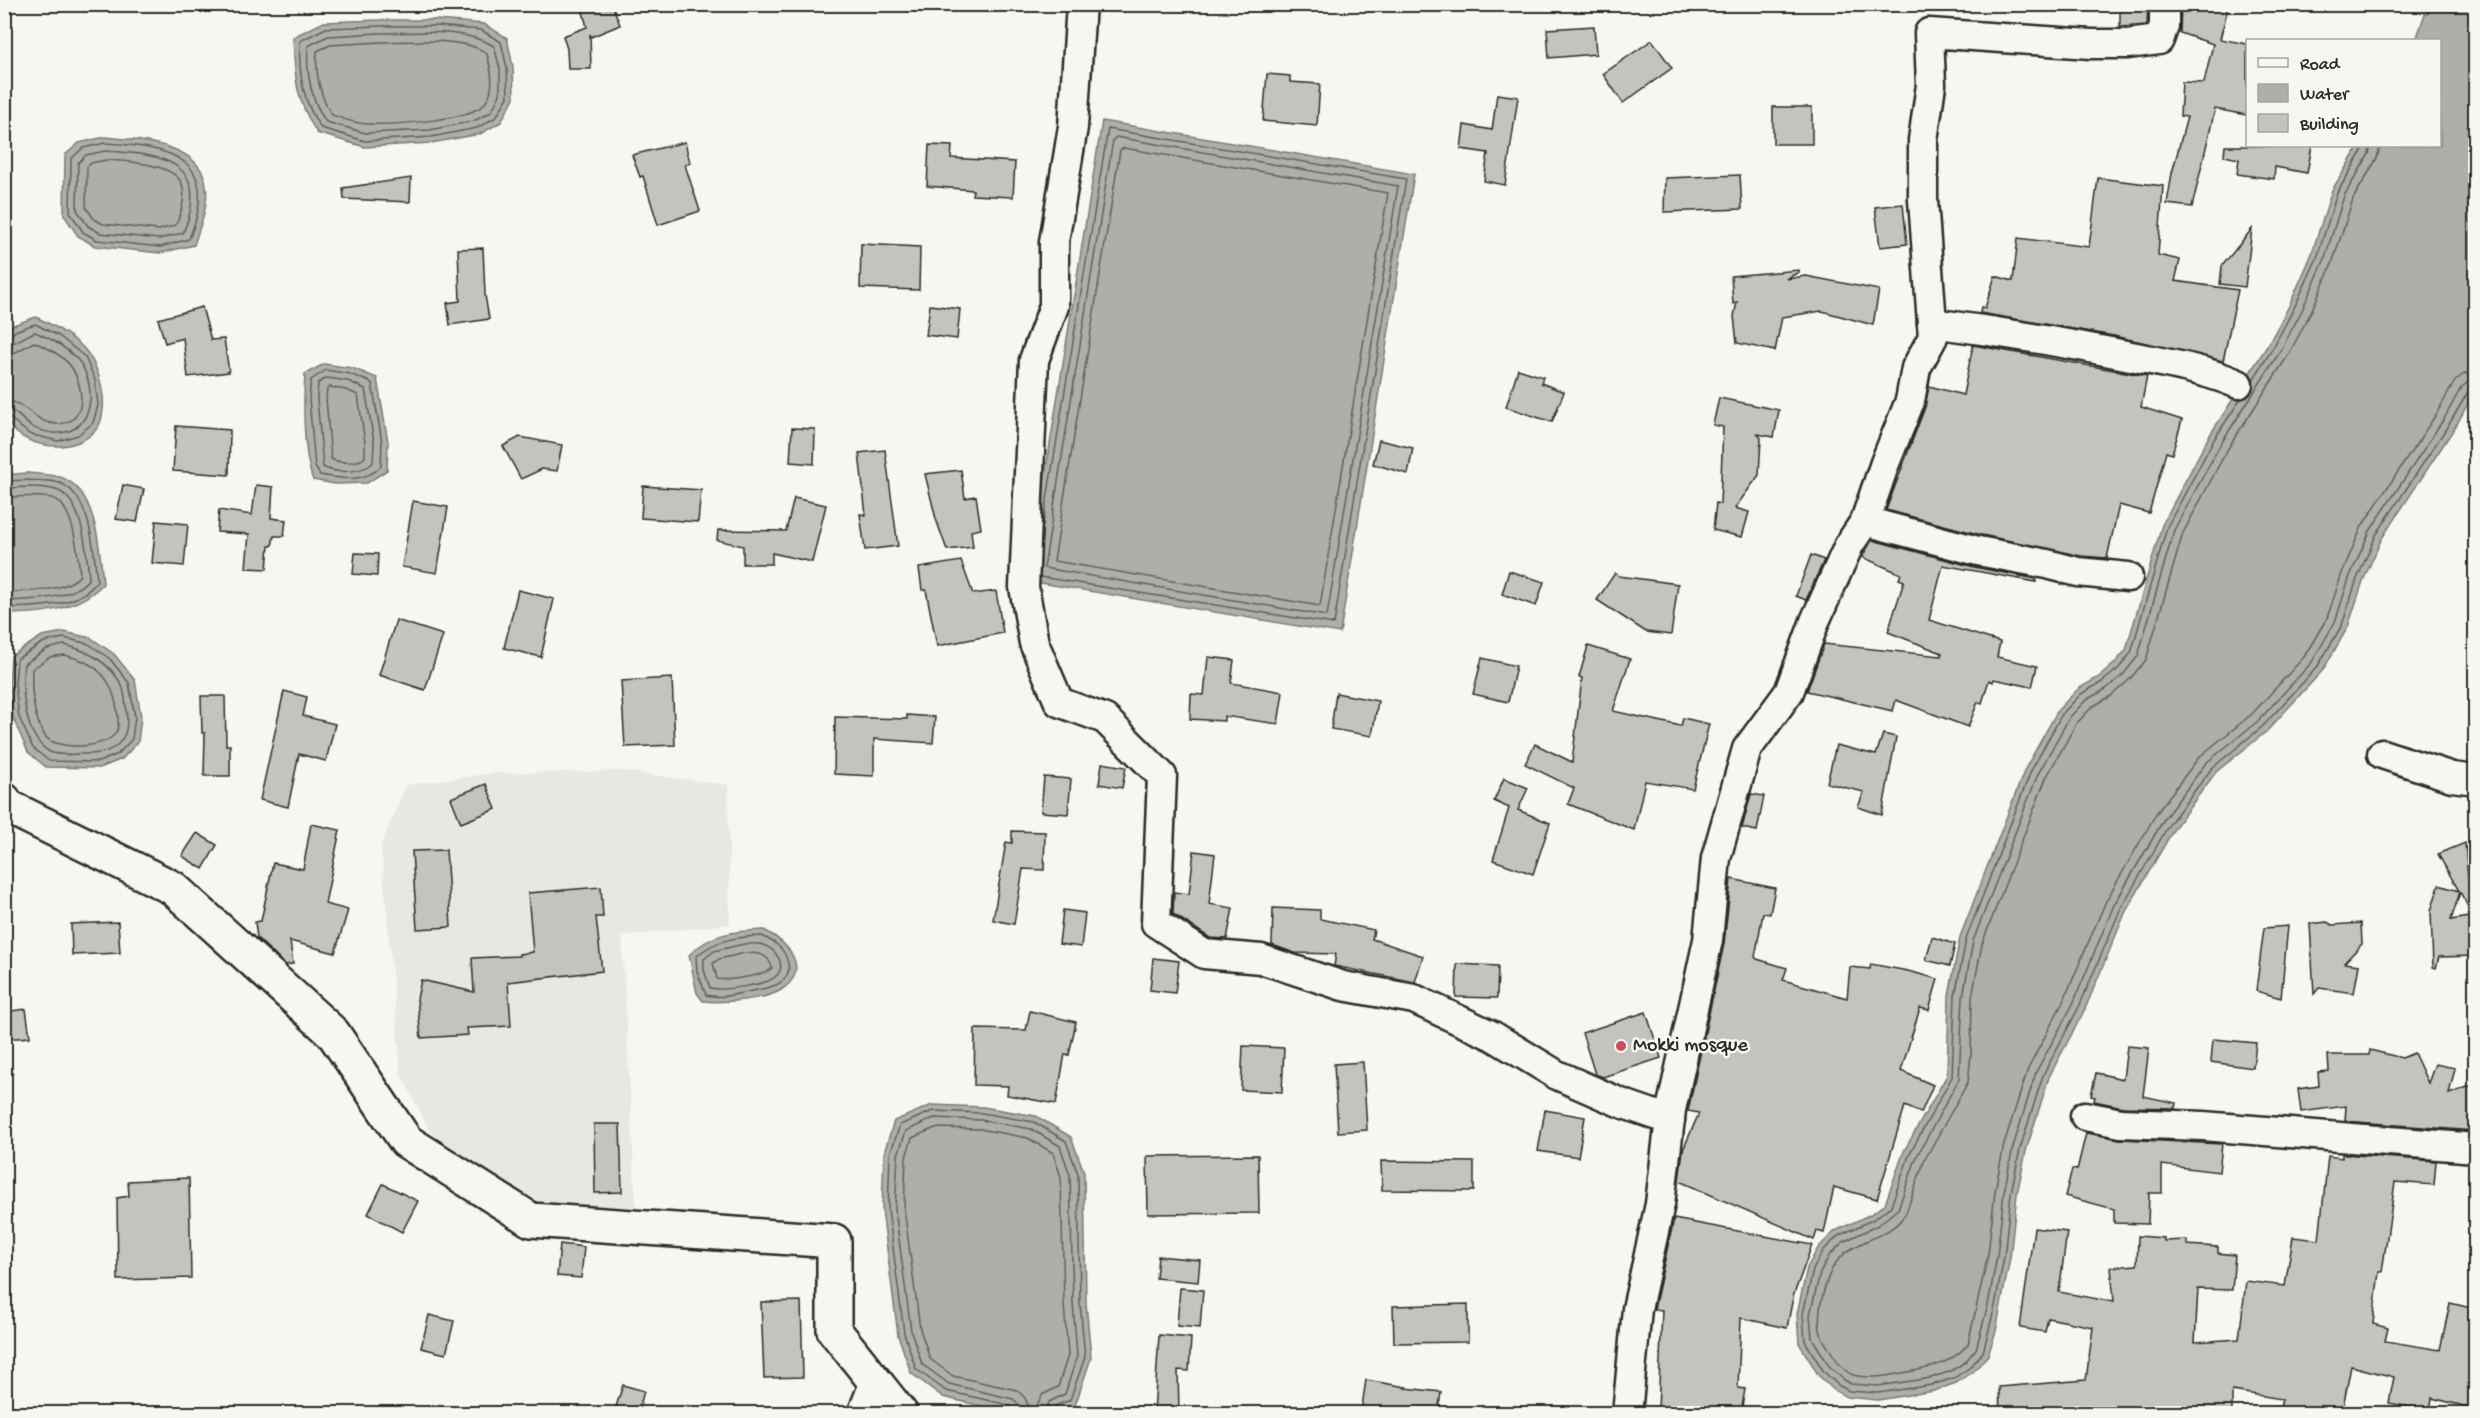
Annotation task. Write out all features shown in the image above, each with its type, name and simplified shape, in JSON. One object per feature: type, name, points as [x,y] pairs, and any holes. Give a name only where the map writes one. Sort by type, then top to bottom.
[{"type":"street","points":[[1080,4],[1072,127],[1054,242],[1054,306],[1034,360],[1024,587],[1034,643],[1059,702],[1106,719],[1161,776],[1156,923],[1204,954],[1261,959],[1343,986],[1414,999],[1493,1036],[1557,1076],[1621,1103],[1670,1120]]},
{"type":"street","points":[[1627,1413],[1637,1309],[1660,1204],[1670,1120],[1708,940],[1716,858],[1747,749],[1789,692],[1815,621],[1844,556],[1865,521],[1910,401],[1916,368],[1933,337],[1923,200],[1923,140],[1931,85],[1929,33],[2091,44],[2159,40],[2164,26],[2164,4]]},
{"type":"street","points":[[1932,323],[2013,334],[2130,356],[2190,368],[2238,384]]},
{"type":"street","points":[[1865,521],[1978,552],[2078,572],[2128,577]]},
{"type":"street","points":[[2382,754],[2452,777],[2475,780]]},
{"type":"street","points":[[4,800],[7,806],[173,888],[333,1033],[406,1141],[531,1221],[834,1241],[834,1330],[901,1413]]},
{"type":"street","points":[[2085,1116],[2121,1123],[2203,1126],[2475,1149]]},
{"type":"street","points":[[862,1413],[875,1381]]},
{"type":"shaded area","points":[[622,771],[728,785],[730,924],[622,936],[636,1208],[565,1212],[479,1173],[430,1131],[401,1075],[381,846],[406,785],[495,773]]},
{"type":"water","points":[[2428,5],[2475,5],[2475,390],[2457,424],[2382,538],[2363,581],[2348,627],[2323,670],[2267,731],[2216,772],[2175,827],[2126,911],[2085,1009],[2049,1077],[2026,1151],[2017,1194],[2010,1258],[1996,1331],[1988,1355],[1973,1372],[1956,1383],[1934,1391],[1878,1400],[1847,1397],[1835,1391],[1819,1376],[1799,1343],[1797,1314],[1807,1268],[1818,1248],[1835,1231],[1871,1214],[1885,1204],[1904,1151],[1947,1075],[1949,996],[1960,937],[2025,769],[2058,710],[2078,689],[2099,677],[2114,664],[2126,650],[2162,525],[2208,438],[2269,343],[2290,304],[2311,256],[2332,190],[2358,147],[2441,147],[2441,39],[2416,39]]},
{"type":"water","points":[[437,20],[484,24],[507,38],[513,67],[514,98],[501,122],[480,134],[431,143],[365,147],[317,133],[300,98],[294,64],[293,37],[324,22]]},
{"type":"water","points":[[1102,121],[1414,174],[1340,633],[1028,581]]},
{"type":"water","points":[[105,137],[166,146],[193,160],[202,171],[207,193],[194,245],[160,253],[95,246],[78,236],[64,215],[65,155],[79,143]]},
{"type":"water","points":[[36,317],[73,339],[90,356],[96,367],[103,396],[100,424],[89,437],[76,443],[48,446],[35,443],[22,437],[5,417],[5,335],[10,326]]},
{"type":"water","points":[[324,364],[352,368],[377,378],[388,442],[387,470],[367,483],[335,484],[313,480],[306,443],[305,374]]},
{"type":"water","points":[[27,473],[60,477],[72,483],[82,494],[89,507],[98,539],[103,584],[81,600],[57,609],[45,612],[5,614],[5,475]]},
{"type":"water","points":[[64,632],[91,638],[114,654],[135,680],[141,717],[138,742],[122,759],[100,768],[46,767],[28,752],[13,718],[9,684],[11,656],[42,636]]},
{"type":"water","points":[[764,930],[781,942],[793,957],[796,965],[795,974],[790,982],[781,990],[765,996],[721,1002],[703,1001],[697,993],[689,955],[714,938],[743,931]]},
{"type":"water","points":[[932,1105],[983,1107],[1036,1116],[1071,1137],[1084,1172],[1086,1303],[1091,1358],[1075,1406],[1048,1414],[994,1409],[943,1397],[911,1373],[898,1335],[882,1210],[884,1153],[894,1121]]},
{"type":"building","points":[[581,4],[612,4],[620,25],[591,37],[590,34],[591,69],[568,69],[567,49],[563,36],[587,27]]},
{"type":"building","points":[[2120,4],[2148,4],[2147,25],[2120,27]]},
{"type":"building","points":[[2181,4],[2229,4],[2220,39],[2246,44],[2246,115],[2215,109],[2192,207],[2167,204],[2172,173],[2187,117],[2180,116],[2182,82],[2204,83],[2213,44],[2180,33]]},
{"type":"building","points":[[1594,26],[1596,54],[1549,58],[1547,29]]},
{"type":"building","points":[[1652,40],[1672,68],[1623,103],[1603,74]]},
{"type":"building","points":[[1267,74],[1290,76],[1290,82],[1320,84],[1317,126],[1263,121]]},
{"type":"building","points":[[1497,94],[1518,97],[1505,185],[1484,181],[1488,153],[1461,149],[1464,125],[1492,130]]},
{"type":"building","points":[[1773,107],[1812,107],[1812,144],[1773,144]]},
{"type":"building","points":[[685,142],[690,163],[685,165],[700,211],[658,225],[643,176],[640,177],[632,155]]},
{"type":"building","points":[[929,145],[952,146],[951,158],[1015,162],[1013,197],[972,195],[973,190],[927,186]]},
{"type":"building","points":[[2225,146],[2312,147],[2307,173],[2275,167],[2274,179],[2237,174],[2239,159],[2224,156]]},
{"type":"building","points":[[1740,175],[1742,209],[1664,212],[1665,178]]},
{"type":"building","points":[[411,178],[410,202],[344,199],[343,188]]},
{"type":"building","points":[[2098,178],[2163,186],[2158,255],[2180,260],[2175,281],[2238,290],[2223,361],[2114,336],[1980,313],[1981,307],[1985,308],[1995,276],[2013,281],[2018,238],[2089,247]]},
{"type":"building","points":[[1903,204],[1907,244],[1880,247],[1875,207]]},
{"type":"building","points":[[2252,229],[2245,287],[2220,284],[2222,266]]},
{"type":"building","points":[[861,244],[920,247],[919,290],[860,288]]},
{"type":"building","points":[[483,248],[485,295],[489,319],[450,325],[447,303],[460,301],[458,249]]},
{"type":"building","points":[[1799,270],[1786,279],[1806,276],[1879,290],[1873,325],[1822,311],[1782,317],[1775,351],[1737,343],[1734,316],[1737,302],[1733,304],[1731,276]]},
{"type":"building","points":[[930,305],[960,309],[957,339],[926,335]]},
{"type":"building","points":[[202,307],[211,340],[224,339],[229,372],[188,377],[183,338],[165,343],[158,319]]},
{"type":"building","points":[[1973,345],[2147,376],[2141,407],[2182,420],[2172,454],[2166,452],[2149,513],[2119,505],[2107,558],[2081,556],[1982,535],[1886,510],[1925,407],[1929,386],[1963,395]]},
{"type":"building","points":[[1518,369],[1543,377],[1541,383],[1564,392],[1552,422],[1506,407]]},
{"type":"building","points":[[1719,398],[1779,410],[1774,437],[1758,434],[1761,438],[1759,475],[1735,508],[1749,512],[1742,537],[1713,530],[1716,503],[1720,504],[1723,427],[1713,425]]},
{"type":"building","points":[[176,426],[230,430],[229,475],[173,471]]},
{"type":"building","points":[[792,428],[815,429],[814,464],[790,462]]},
{"type":"building","points":[[520,437],[562,445],[557,471],[542,469],[521,479],[503,446]]},
{"type":"building","points":[[1379,440],[1413,448],[1408,474],[1373,464]]},
{"type":"building","points":[[885,450],[898,546],[865,550],[860,514],[866,515],[859,453]]},
{"type":"building","points":[[961,470],[965,498],[976,496],[981,529],[971,531],[973,547],[947,550],[936,519],[925,474]]},
{"type":"building","points":[[123,485],[144,489],[137,522],[116,519]]},
{"type":"building","points":[[256,485],[273,487],[271,518],[286,520],[284,536],[274,536],[272,546],[269,546],[267,569],[246,568],[249,534],[217,532],[219,510],[252,515]]},
{"type":"building","points":[[643,486],[701,490],[698,522],[641,518]]},
{"type":"building","points":[[794,498],[826,505],[812,562],[772,553],[772,564],[743,564],[743,546],[717,540],[718,530],[786,531]]},
{"type":"building","points":[[413,501],[448,507],[437,573],[402,567]]},
{"type":"building","points":[[156,521],[188,524],[184,566],[152,563]]},
{"type":"building","points":[[1872,540],[1974,567],[2036,579],[2036,582],[1943,565],[1929,620],[2000,642],[1997,657],[2037,666],[2032,687],[1989,680],[1982,703],[1978,702],[1968,727],[1896,700],[1893,711],[1807,691],[1824,644],[1941,656],[1942,653],[1888,632],[1904,581],[1899,579],[1901,574],[1862,557]]},
{"type":"building","points":[[355,553],[378,554],[377,576],[353,574]]},
{"type":"building","points":[[1811,555],[1824,560],[1806,600],[1796,596]]},
{"type":"building","points":[[961,561],[973,594],[996,591],[1003,633],[937,646],[926,590],[922,590],[919,568]]},
{"type":"building","points":[[1509,571],[1544,582],[1536,606],[1502,594]]},
{"type":"building","points":[[1615,573],[1619,576],[1678,584],[1671,635],[1646,632],[1597,600]]},
{"type":"building","points":[[518,590],[554,599],[541,657],[504,648]]},
{"type":"building","points":[[396,620],[443,635],[425,690],[379,675]]},
{"type":"building","points":[[1588,646],[1630,659],[1613,711],[1681,726],[1683,718],[1709,724],[1693,789],[1645,781],[1634,830],[1568,804],[1574,788],[1525,764],[1535,744],[1572,762],[1582,678],[1579,677]]},
{"type":"building","points":[[1208,657],[1234,660],[1231,683],[1283,692],[1278,724],[1224,716],[1224,721],[1190,719],[1191,694],[1204,695]]},
{"type":"building","points":[[1482,658],[1516,666],[1508,702],[1473,694]]},
{"type":"building","points":[[672,678],[675,745],[625,747],[621,681]]},
{"type":"building","points":[[284,691],[307,697],[303,716],[335,724],[326,761],[299,754],[288,807],[260,800]]},
{"type":"building","points":[[1336,693],[1378,701],[1372,736],[1331,729]]},
{"type":"building","points":[[201,696],[225,696],[226,745],[230,745],[230,776],[204,776],[205,733],[202,733]]},
{"type":"building","points":[[907,715],[935,717],[933,743],[874,739],[874,776],[834,774],[835,717],[907,719]]},
{"type":"building","points":[[1883,734],[1896,737],[1882,815],[1858,807],[1864,792],[1827,783],[1836,745],[1876,755]]},
{"type":"building","points":[[1102,763],[1126,767],[1122,788],[1099,784]]},
{"type":"building","points":[[1044,777],[1071,779],[1068,814],[1041,812]]},
{"type":"building","points":[[1504,778],[1528,788],[1518,810],[1550,823],[1533,874],[1493,860],[1509,808],[1494,801]]},
{"type":"building","points":[[486,784],[496,809],[461,823],[451,798]]},
{"type":"building","points":[[1751,794],[1764,796],[1757,831],[1742,828]]},
{"type":"building","points":[[311,824],[340,830],[325,904],[348,910],[335,953],[290,941],[293,964],[285,965],[257,938],[255,922],[261,921],[273,863],[303,869]]},
{"type":"building","points":[[1012,831],[1045,832],[1044,870],[1023,869],[1014,924],[993,920],[1006,842],[1012,843]]},
{"type":"building","points":[[197,833],[217,845],[203,869],[182,856]]},
{"type":"building","points":[[2465,843],[2471,912],[2460,892],[2451,920],[2475,916],[2475,956],[2439,957],[2436,968],[2433,967],[2431,911],[2439,885],[2459,891],[2438,854]]},
{"type":"building","points":[[446,850],[451,927],[417,929],[412,851]]},
{"type":"building","points":[[1194,851],[1215,854],[1209,904],[1233,908],[1227,939],[1210,938],[1173,914],[1174,892],[1189,894]]},
{"type":"building","points":[[1731,879],[1775,888],[1770,914],[1763,913],[1755,957],[1787,968],[1783,980],[1847,998],[1850,967],[1870,969],[1871,964],[1938,979],[1929,1010],[1920,1008],[1901,1071],[1933,1085],[1921,1113],[1905,1106],[1877,1199],[1834,1187],[1824,1233],[1817,1231],[1814,1240],[1679,1181],[1683,1150],[1699,1113],[1688,1111],[1724,944]]},
{"type":"building","points":[[601,887],[603,917],[596,917],[602,971],[508,982],[511,1026],[467,1028],[468,1035],[421,1038],[417,999],[421,980],[474,992],[472,958],[519,956],[519,954],[533,952],[528,893]]},
{"type":"building","points":[[1273,908],[1320,910],[1320,919],[1374,930],[1372,939],[1423,956],[1415,982],[1334,966],[1336,954],[1295,953],[1272,945]]},
{"type":"building","points":[[1063,910],[1085,913],[1081,947],[1059,944]]},
{"type":"building","points":[[118,922],[120,953],[72,955],[71,924]]},
{"type":"building","points":[[2327,922],[2332,925],[2361,923],[2362,944],[2344,963],[2359,965],[2354,993],[2319,988],[2314,994],[2310,924]]},
{"type":"building","points":[[2288,926],[2281,998],[2256,991],[2264,928]]},
{"type":"building","points":[[1932,937],[1955,944],[1950,966],[1926,960]]},
{"type":"building","points":[[1153,958],[1179,961],[1175,993],[1150,990]]},
{"type":"building","points":[[1457,964],[1498,966],[1497,998],[1456,997]]},
{"type":"building","points":[[26,1009],[30,1037],[4,1039],[4,1012]]},
{"type":"building","points":[[1030,1011],[1076,1022],[1069,1055],[1065,1054],[1056,1104],[1007,1095],[1008,1086],[974,1085],[975,1029],[1026,1030]]},
{"type":"building","points":[[1646,1012],[1661,1058],[1603,1077],[1595,1074],[1582,1033]]},
{"type":"building","points":[[2213,1039],[2256,1043],[2253,1068],[2211,1062]]},
{"type":"building","points":[[1243,1046],[1284,1048],[1282,1092],[1241,1090]]},
{"type":"building","points":[[2127,1046],[2149,1048],[2143,1096],[2176,1103],[2175,1108],[2123,1107],[2094,1101],[2095,1097],[2091,1096],[2096,1073],[2123,1079]]},
{"type":"building","points":[[2370,1050],[2402,1058],[2414,1053],[2428,1083],[2435,1064],[2455,1068],[2449,1094],[2470,1086],[2475,1100],[2475,1131],[2345,1121],[2346,1106],[2301,1112],[2298,1089],[2319,1086],[2318,1072],[2329,1071],[2328,1055],[2369,1055]]},
{"type":"building","points":[[1363,1062],[1367,1130],[1338,1132],[1334,1064]]},
{"type":"building","points":[[1545,1110],[1585,1117],[1578,1157],[1538,1151]]},
{"type":"building","points":[[594,1124],[620,1124],[622,1192],[595,1193]]},
{"type":"building","points":[[2086,1133],[2120,1139],[2222,1144],[2219,1172],[2162,1165],[2162,1193],[2149,1193],[2148,1224],[2114,1223],[2114,1209],[2065,1196],[2072,1169],[2077,1170]]},
{"type":"building","points":[[2342,1154],[2436,1161],[2434,1185],[2395,1182],[2382,1272],[2379,1272],[2373,1324],[2388,1328],[2385,1341],[2440,1350],[2450,1303],[2475,1309],[2475,1397],[2472,1408],[2432,1398],[2430,1411],[2389,1403],[2394,1377],[2351,1366],[2342,1413],[2279,1413],[2282,1399],[2232,1391],[2232,1413],[2202,1413],[2202,1409],[2162,1412],[2101,1410],[2101,1413],[2000,1413],[1999,1387],[2086,1380],[2093,1327],[2048,1318],[2045,1332],[2020,1328],[2034,1228],[2067,1232],[2059,1292],[2114,1302],[2111,1267],[2137,1265],[2138,1236],[2164,1238],[2164,1241],[2187,1240],[2187,1245],[2218,1247],[2218,1253],[2235,1255],[2232,1290],[2198,1289],[2195,1342],[2239,1339],[2246,1281],[2285,1286],[2293,1237],[2319,1240],[2328,1156],[2342,1158]]},
{"type":"building","points":[[1258,1155],[1259,1213],[1148,1214],[1147,1156]]},
{"type":"building","points":[[1381,1161],[1474,1162],[1474,1191],[1382,1190]]},
{"type":"building","points":[[189,1178],[191,1278],[118,1280],[117,1198],[129,1196],[128,1181]]},
{"type":"building","points":[[383,1184],[418,1201],[402,1232],[368,1214]]},
{"type":"building","points":[[1674,1219],[1812,1245],[1793,1297],[1787,1328],[1741,1318],[1738,1388],[1745,1389],[1741,1413],[1658,1411],[1662,1310],[1654,1309]]},
{"type":"building","points":[[560,1244],[584,1247],[581,1278],[557,1276]]},
{"type":"building","points":[[1158,1256],[1200,1260],[1198,1282],[1156,1278]]},
{"type":"building","points":[[1180,1288],[1203,1290],[1200,1328],[1177,1326]]},
{"type":"building","points":[[801,1301],[803,1377],[764,1378],[761,1302]]},
{"type":"building","points":[[1468,1304],[1468,1342],[1394,1343],[1393,1306]]},
{"type":"building","points":[[429,1315],[454,1321],[446,1354],[421,1348]]},
{"type":"building","points":[[1159,1335],[1191,1338],[1189,1371],[1178,1370],[1179,1413],[1154,1413]]},
{"type":"building","points":[[1366,1380],[1441,1392],[1438,1413],[1361,1413]]},
{"type":"building","points":[[623,1385],[644,1391],[638,1413],[614,1413]]},
{"type":"place","name":"Mokki mosque","points":[[1621,1046]]}]
